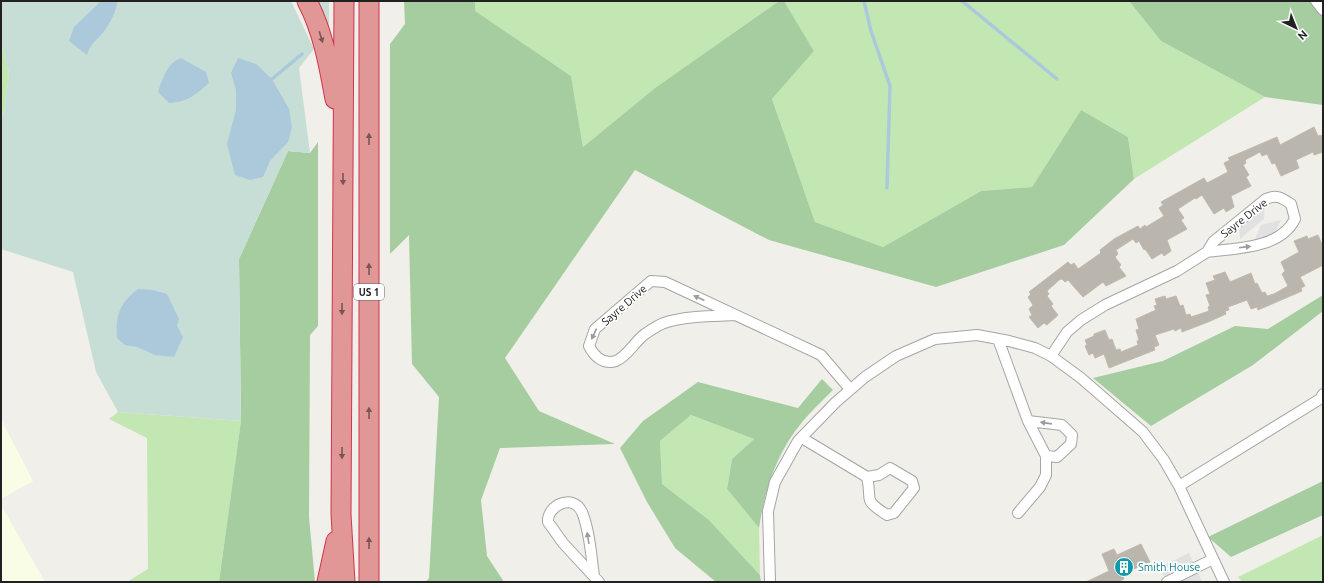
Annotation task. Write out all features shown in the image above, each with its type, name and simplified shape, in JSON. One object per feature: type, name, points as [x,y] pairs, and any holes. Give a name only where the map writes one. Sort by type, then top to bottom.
[{"type":"highway","points":[[307,1],[315,18],[324,46],[343,140]]},
{"type":"highway","name":"US 1","points":[[344,1],[341,514],[344,582]]},
{"type":"highway","name":"US 1","points":[[369,1],[369,582]]},
{"type":"highway","points":[[327,582],[341,514]]},
{"type":"street","points":[[1316,1],[1323,10]]},
{"type":"street","name":"Sayre Drive","points":[[1051,356],[1067,332],[1080,320],[1105,305],[1177,271],[1207,252],[1214,242],[1266,199],[1273,196],[1280,197],[1291,204],[1295,219],[1283,234],[1252,246],[1207,252]]},
{"type":"street","name":"Sayre Drive","points":[[735,315],[706,316],[664,323],[644,334],[625,354],[616,361],[606,361],[593,355],[589,346],[595,329],[651,281],[665,282],[821,355],[850,389]]},
{"type":"street","points":[[770,582],[768,511],[775,482],[802,438],[850,389],[896,356],[935,339],[977,335],[1036,348],[1051,356],[1081,378],[1143,432],[1164,460],[1179,486],[1224,582]]},
{"type":"street","points":[[998,339],[1028,421],[1046,456],[1046,475],[1040,487],[1018,513]]},
{"type":"street","points":[[1179,486],[1322,397]]},
{"type":"street","points":[[1028,421],[1062,425],[1072,435],[1071,444],[1058,457],[1046,456]]},
{"type":"street","points":[[802,438],[867,476],[879,475],[890,468],[912,481],[914,488],[894,513],[887,515],[872,505],[868,498],[869,485],[867,476]]},
{"type":"street","points":[[568,501],[574,503],[581,511],[588,532],[597,579],[563,543],[548,522],[550,512],[559,504],[568,501]]},
{"type":"street","points":[[1167,582],[1214,559]]},
{"type":"shaded area","points":[[1,1],[291,1],[314,49],[299,68],[310,153],[288,151],[239,259],[241,421],[118,412],[96,372],[73,272],[1,249],[1,115],[4,113],[9,73],[1,42]]},
{"type":"shaded area","points":[[99,1],[118,1],[110,23],[91,46],[87,55],[69,41],[74,27],[99,3]]},
{"type":"shaded area","points":[[312,1],[329,1],[329,37]]},
{"type":"shaded area","points":[[181,58],[206,72],[209,83],[191,97],[181,101],[169,103],[158,92],[169,67],[176,60]]},
{"type":"shaded area","points":[[238,58],[256,64],[272,79],[289,109],[292,127],[288,142],[270,161],[263,177],[250,180],[235,175],[227,144],[236,110],[236,90],[231,73]]},
{"type":"shaded area","points":[[1265,200],[1264,219],[1240,239],[1239,221]]},
{"type":"shaded area","points":[[1281,220],[1272,239],[1252,246],[1261,225]]},
{"type":"shaded area","points":[[138,289],[153,290],[167,294],[179,319],[177,326],[183,337],[174,357],[155,355],[137,347],[125,345],[117,338],[117,323],[120,310],[127,299]]},
{"type":"shaded area","points":[[1,419],[33,481],[1,499]]},
{"type":"shaded area","points":[[1,505],[45,582],[1,582]]},
{"type":"shaded area","points":[[1189,553],[1202,581],[1166,582],[1160,567]]},
{"type":"green space","points":[[404,1],[475,1],[475,11],[571,76],[583,147],[655,88],[779,1],[784,1],[814,51],[772,99],[815,222],[883,247],[981,191],[1032,187],[1081,110],[1128,137],[1134,179],[1064,245],[936,287],[769,240],[635,170],[505,358],[539,411],[615,444],[500,448],[481,500],[487,556],[504,582],[426,582],[429,578],[439,397],[412,364],[409,235],[390,254],[390,44],[405,24]]},
{"type":"green space","points":[[475,1],[779,1],[655,88],[583,147],[571,76],[474,11]]},
{"type":"green space","points":[[784,1],[1129,1],[1161,41],[1265,97],[1134,179],[1128,137],[1081,110],[1032,187],[981,191],[883,247],[815,222],[772,99],[814,51]]},
{"type":"green space","points":[[1129,1],[1323,1],[1323,105],[1265,97],[1161,41]]},
{"type":"green space","points":[[1,42],[9,73],[4,113],[1,114]]},
{"type":"green space","points":[[318,142],[318,326],[310,335],[309,517],[315,582],[219,582],[241,421],[239,259],[288,151],[310,153]]},
{"type":"green space","points":[[1323,295],[1323,311],[1253,365],[1151,426],[1093,378],[1163,361],[1235,326],[1268,329]]},
{"type":"green space","points":[[822,379],[833,390],[806,417],[786,445],[779,458],[765,499],[759,528],[727,489],[732,459],[754,439],[691,415],[660,441],[662,484],[709,520],[760,575],[761,582],[716,582],[675,548],[647,502],[620,448],[643,421],[698,382],[798,408]]},
{"type":"green space","points":[[118,412],[241,421],[219,582],[127,582],[148,569],[147,438],[109,419]]},
{"type":"green space","points":[[691,415],[754,439],[732,459],[727,489],[759,528],[760,575],[709,520],[662,484],[660,441]]},
{"type":"green space","points":[[1323,481],[1323,515],[1231,557],[1208,537]]},
{"type":"green space","points":[[1323,535],[1323,582],[1242,582],[1238,577]]},
{"type":"building","points":[[1314,127],[1318,136],[1323,135],[1323,152],[1314,155],[1313,152],[1296,160],[1299,168],[1281,176],[1275,163],[1272,164],[1267,154],[1262,156],[1260,152],[1245,160],[1246,163],[1243,165],[1249,175],[1246,177],[1251,186],[1231,196],[1234,207],[1226,212],[1224,208],[1214,214],[1202,195],[1196,199],[1195,198],[1178,209],[1184,218],[1181,220],[1187,229],[1167,240],[1171,251],[1164,256],[1162,253],[1152,259],[1145,249],[1144,250],[1139,241],[1136,243],[1133,239],[1116,250],[1118,254],[1115,257],[1121,265],[1119,267],[1126,276],[1106,286],[1103,282],[1083,297],[1068,280],[1065,282],[1062,279],[1059,280],[1047,291],[1049,294],[1047,296],[1053,304],[1051,306],[1058,315],[1047,325],[1044,323],[1038,328],[1029,317],[1032,315],[1029,309],[1033,305],[1028,297],[1031,294],[1029,292],[1068,262],[1071,265],[1074,263],[1078,269],[1101,253],[1100,250],[1114,239],[1138,226],[1140,229],[1145,225],[1146,227],[1164,216],[1159,208],[1163,205],[1161,202],[1204,178],[1207,183],[1228,172],[1224,163],[1230,160],[1228,158],[1277,137],[1280,145]]},
{"type":"building","points":[[1318,235],[1323,247],[1323,265],[1300,277],[1305,286],[1301,288],[1302,291],[1258,310],[1257,307],[1251,309],[1247,300],[1228,307],[1229,310],[1225,311],[1226,314],[1182,332],[1181,328],[1175,331],[1174,329],[1155,335],[1159,345],[1154,347],[1155,350],[1109,368],[1104,354],[1095,358],[1093,353],[1089,355],[1085,346],[1087,345],[1085,340],[1094,336],[1094,334],[1105,330],[1109,340],[1112,339],[1116,350],[1120,349],[1121,352],[1138,345],[1137,341],[1139,340],[1136,330],[1139,329],[1136,319],[1156,310],[1154,306],[1157,305],[1155,299],[1165,296],[1166,299],[1176,296],[1180,306],[1183,305],[1186,315],[1190,314],[1191,317],[1209,311],[1208,307],[1210,306],[1206,295],[1210,294],[1206,283],[1215,280],[1213,276],[1225,272],[1230,282],[1251,273],[1255,284],[1257,283],[1262,293],[1265,292],[1267,296],[1274,294],[1288,286],[1282,274],[1285,271],[1281,262],[1299,252],[1294,241],[1307,236],[1308,239]]},
{"type":"building","name":"Smith House","points":[[1141,544],[1150,562],[1122,574],[1124,579],[1117,582],[1086,582],[1109,571],[1102,554],[1114,549],[1117,555]]},
{"type":"waterway","points":[[864,1],[871,31],[890,86],[887,188]]},
{"type":"waterway","points":[[962,1],[1057,79]]},
{"type":"waterway","points":[[272,79],[302,54]]},
{"type":"place","name":"Smith House","points":[[1124,567]]}]
